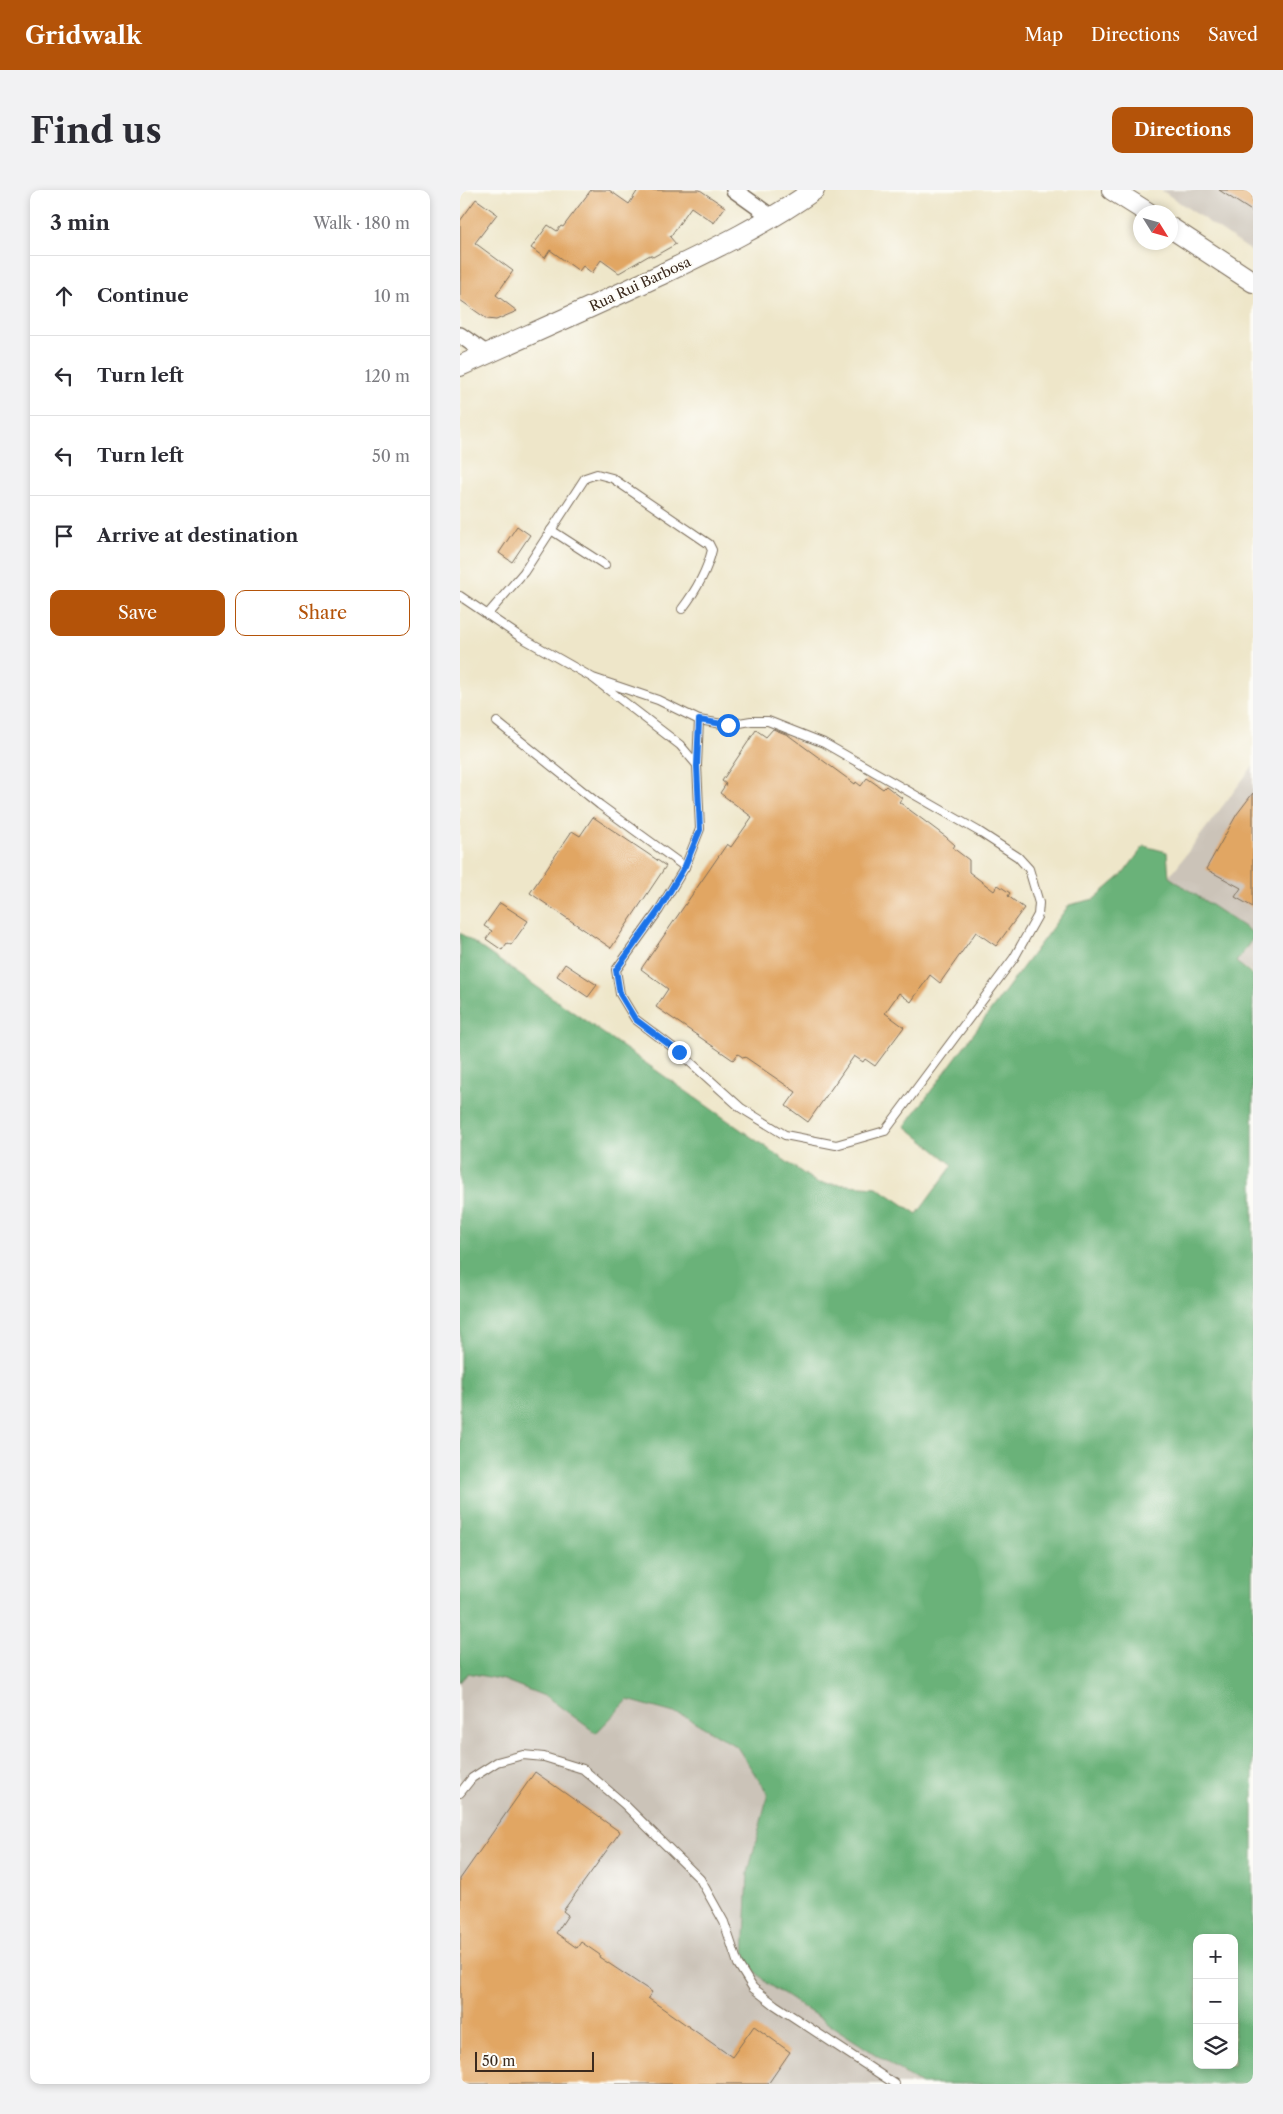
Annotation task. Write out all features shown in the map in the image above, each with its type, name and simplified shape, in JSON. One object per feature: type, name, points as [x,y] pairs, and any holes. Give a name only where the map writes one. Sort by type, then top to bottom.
[{"type":"main road","name":"Rua Rui Barbosa","points":[[460,366],[716,249],[773,218],[814,190]]},
{"type":"main road","points":[[1112,190],[1136,205]]},
{"type":"main road","points":[[1178,233],[1253,282]]},
{"type":"street","points":[[734,190],[773,218]]},
{"type":"street","points":[[460,334],[487,354]]},
{"type":"lane","points":[[487,615],[524,572],[585,478],[597,474],[612,478],[708,544],[712,550],[710,561],[692,596],[682,609]]},
{"type":"lane","points":[[551,530],[605,565]]},
{"type":"lane","points":[[460,596],[519,636],[593,678],[667,734],[680,745],[697,766]]},
{"type":"lane","points":[[593,678],[658,700],[699,720],[728,725],[751,721],[768,721],[824,743],[978,831],[1018,857],[1029,869],[1040,903],[1038,915],[1014,958],[885,1131],[836,1145],[785,1135],[741,1108],[679,1052],[635,1019],[620,994],[616,970],[659,910],[685,866],[700,830],[697,766],[699,720]]},
{"type":"lane","points":[[497,722],[600,805],[685,866]]},
{"type":"lane","points":[[460,1793],[472,1778],[497,1762],[523,1755],[544,1757],[583,1769],[624,1804],[700,1879],[724,1922],[738,1964],[753,1988],[775,2005],[895,2084]]},
{"type":"shaded area","points":[[1161,190],[1253,190],[1253,252]]},
{"type":"shaded area","points":[[1253,766],[1253,933],[1169,877]]},
{"type":"shaded area","points":[[1253,938],[1253,973],[1236,962]]},
{"type":"shaded area","points":[[467,1673],[504,1680],[547,1697],[596,1733],[627,1700],[685,1716],[737,1747],[768,1794],[748,1873],[744,1959],[766,1983],[921,2084],[460,2084],[460,1682]]},
{"type":"green space","points":[[1144,846],[1167,852],[1169,877],[1253,933],[1253,938],[1236,962],[1253,975],[1253,2084],[921,2084],[766,1983],[744,1959],[748,1873],[768,1794],[737,1747],[685,1716],[628,1700],[596,1733],[547,1697],[504,1680],[468,1673],[460,1682],[460,933],[817,1183],[877,1187],[917,1214],[953,1165],[905,1126],[1069,905],[1094,899],[1123,874]]},
{"type":"building","points":[[591,190],[609,190],[629,204],[638,190],[700,190],[725,207],[714,223],[691,207],[670,237],[676,244],[653,257],[650,255],[619,273],[601,260],[592,273],[583,266],[579,271],[550,250],[545,258],[531,248],[548,225],[557,231],[561,226],[563,227]]},
{"type":"building","points":[[1219,190],[1253,190],[1253,212]]},
{"type":"building","points":[[476,199],[497,214],[475,243],[513,271],[496,295],[517,311],[496,320],[487,319],[460,300],[460,221]]},
{"type":"building","points":[[517,526],[530,535],[512,562],[499,553]]},
{"type":"building","points":[[773,729],[788,735],[855,784],[856,782],[861,786],[867,778],[883,789],[886,786],[902,798],[899,802],[955,845],[953,848],[969,860],[969,872],[994,891],[998,885],[1010,893],[1008,896],[1024,908],[996,946],[976,932],[940,983],[930,975],[911,1002],[899,993],[885,1013],[904,1027],[875,1066],[865,1059],[863,1062],[854,1056],[808,1122],[786,1106],[796,1092],[745,1057],[738,1054],[733,1060],[656,1007],[668,989],[641,969],[727,844],[731,847],[752,817],[720,793],[726,784],[722,781],[756,730],[766,737]]},
{"type":"building","points":[[1253,793],[1253,907],[1235,897],[1241,888],[1206,869],[1237,814]]},
{"type":"building","points":[[593,817],[666,866],[611,948],[530,893],[572,831],[580,836]]},
{"type":"building","points":[[500,903],[528,921],[511,945],[507,943],[502,950],[486,939],[492,931],[484,926]]},
{"type":"building","points":[[565,964],[597,985],[588,997],[557,976]]},
{"type":"building","points":[[535,1772],[620,1832],[563,1911],[568,1915],[556,1933],[577,1948],[581,1942],[600,1955],[599,1957],[652,1992],[648,1998],[732,2057],[754,2026],[790,2052],[768,2084],[460,2084],[460,1879]]},
{"type":"route","points":[[679,1052],[635,1019],[620,994],[616,970],[659,910],[685,866],[700,830],[697,766],[699,720],[728,725]]}]
